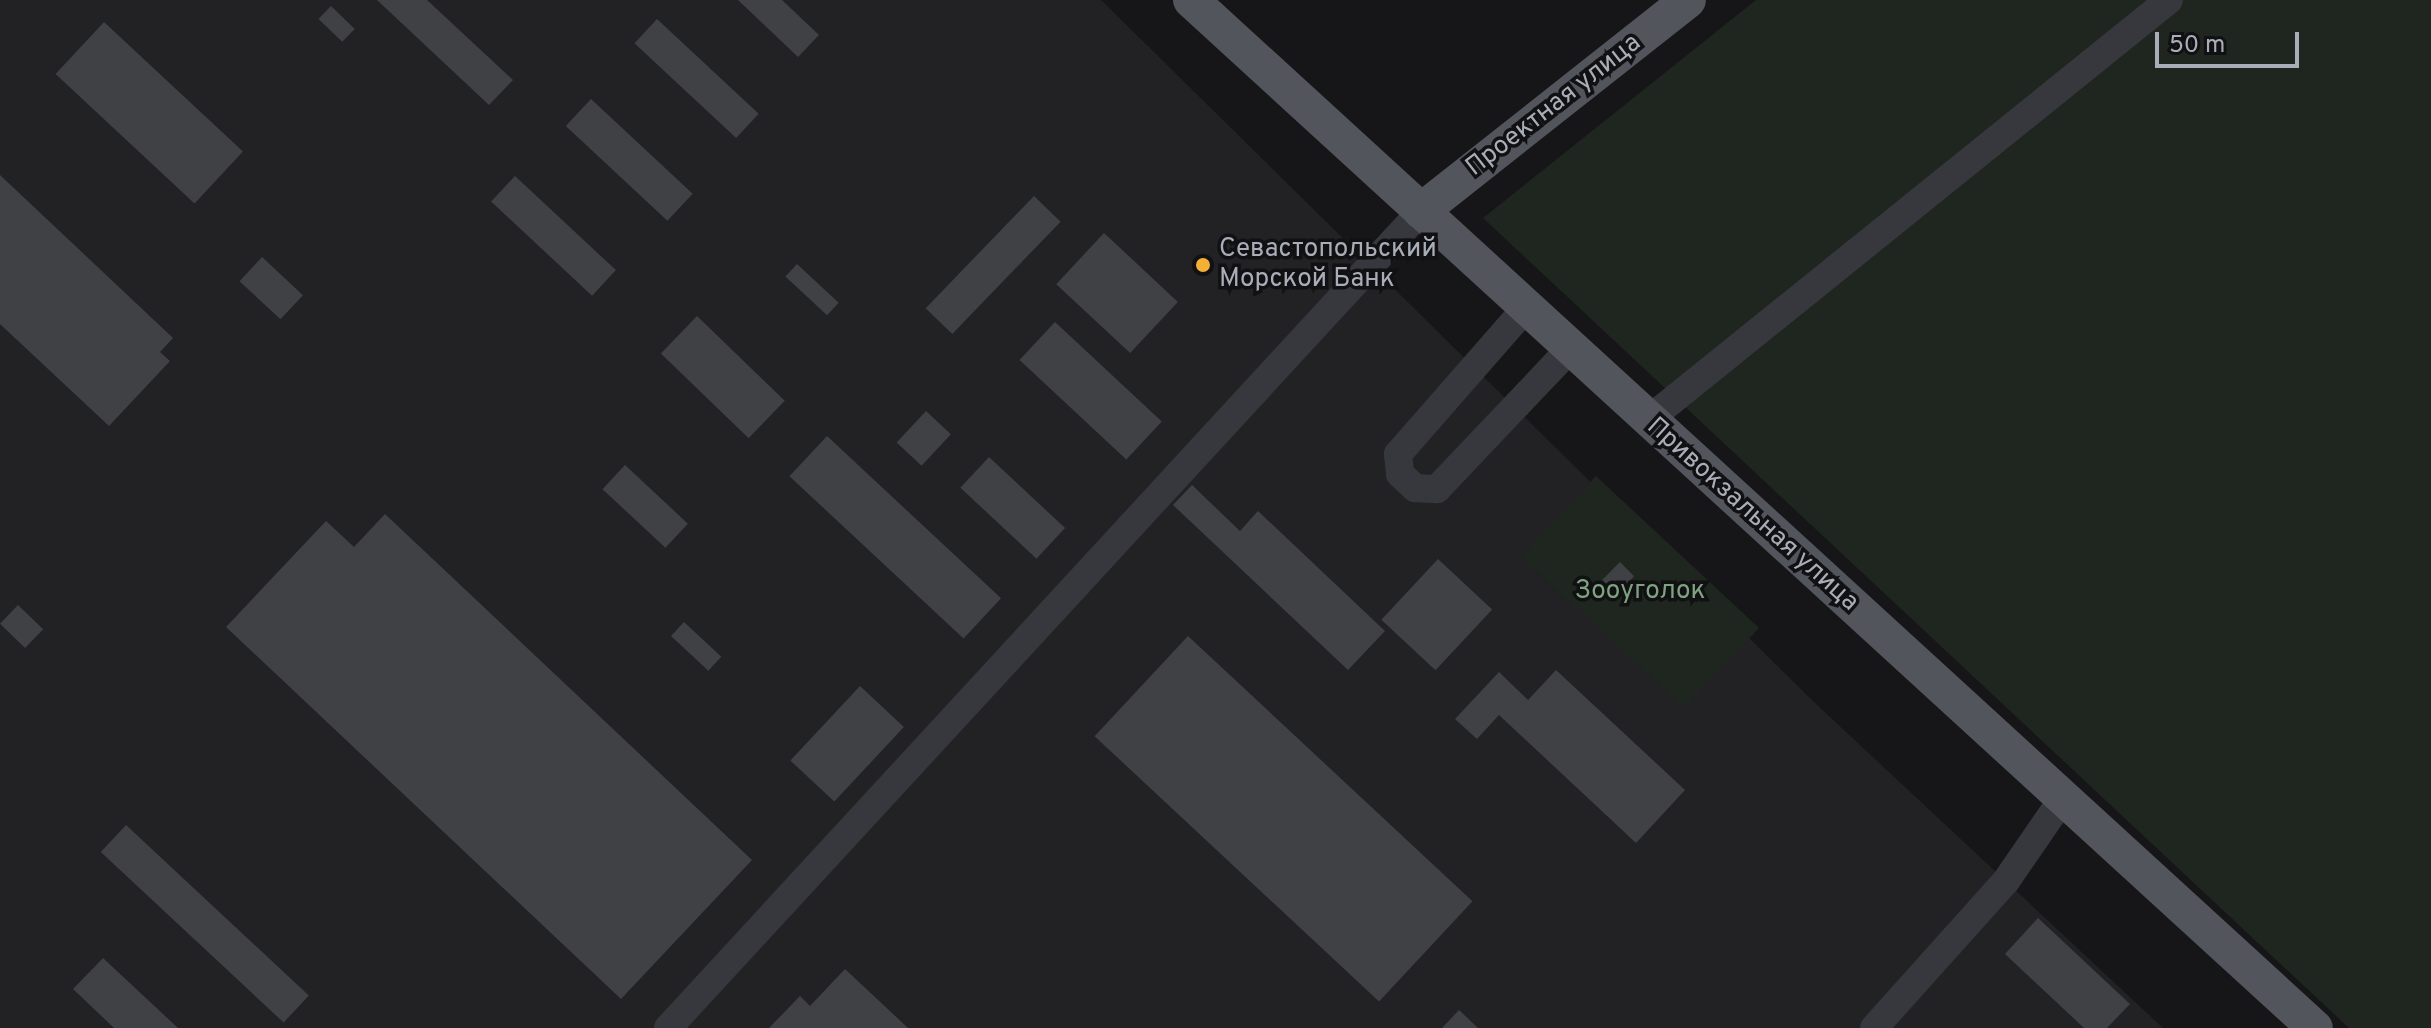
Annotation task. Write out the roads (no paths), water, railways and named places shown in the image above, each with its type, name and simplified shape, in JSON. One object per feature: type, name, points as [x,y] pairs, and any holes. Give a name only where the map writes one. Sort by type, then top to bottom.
[{"type":"main road","name":"Привокзальная улица","points":[[1191,0],[1525,309],[2315,1028]]},
{"type":"main road","name":"Проектная улица","points":[[1421,211],[1688,0]]},
{"type":"lane","points":[[1648,420],[2169,0]]},
{"type":"lane","points":[[668,1028],[1421,211]]},
{"type":"lane","points":[[1525,309],[1398,454],[1400,474],[1415,488],[1437,489],[1570,349]]},
{"type":"lane","points":[[1874,1028],[2006,881],[2063,798]]},
{"type":"place","name":"Севастопольский Морской Банк","points":[[1203,265]]},
{"type":"park label","name":"Зооуголок","points":[[1640,592]]}]
